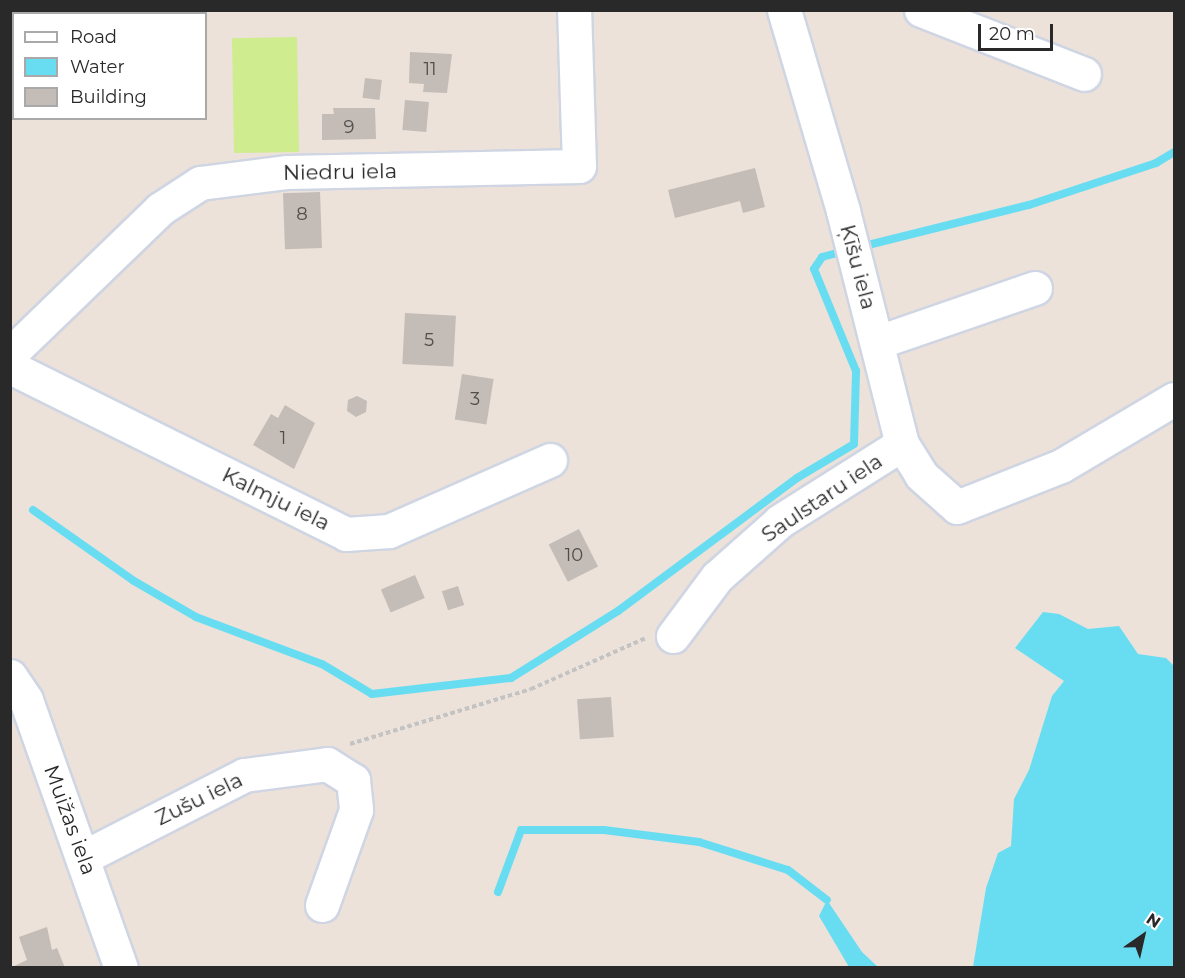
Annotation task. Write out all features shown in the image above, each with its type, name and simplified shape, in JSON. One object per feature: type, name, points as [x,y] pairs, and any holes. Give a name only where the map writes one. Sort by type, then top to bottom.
[{"type":"street","name":"Niedru iela","points":[[10,354],[160,209],[200,183],[287,172],[579,166],[574,10]]},
{"type":"street","name":"Ķīšu iela","points":[[784,10],[878,342],[902,444],[921,475],[957,507],[1061,466],[1174,399]]},
{"type":"street","points":[[921,10],[1084,74]]},
{"type":"street","points":[[878,342],[1035,288]]},
{"type":"street","name":"Kalmju iela","points":[[10,367],[346,534],[389,531],[550,460]]},
{"type":"street","name":"Saulstaru iela","points":[[673,636],[717,577],[780,521],[902,444]]},
{"type":"street","name":"Muižas iela","points":[[10,676],[26,700],[84,856],[121,968]]},
{"type":"street","points":[[322,905],[356,810],[340,772]]},
{"type":"street","name":"Zušu iela","points":[[84,856],[244,775],[340,772]]},
{"type":"path","points":[[340,772],[355,739],[531,689],[657,631],[673,636]]},
{"type":"green space","points":[[297,37],[299,152],[234,153],[232,38]]},
{"type":"water","points":[[1043,612],[1059,614],[1088,629],[1119,626],[1138,654],[1166,658],[1174,666],[1174,967],[973,967],[986,888],[998,853],[1011,846],[1014,799],[1029,770],[1052,696],[1064,681],[1015,648]]},
{"type":"water","points":[[827,900],[862,952],[878,967],[849,967],[819,916]]},
{"type":"building","points":[[410,52],[452,54],[447,93],[423,92],[424,84],[409,83]]},
{"type":"building","points":[[365,78],[382,80],[379,100],[363,98]]},
{"type":"building","points":[[405,100],[429,102],[426,132],[402,130]]},
{"type":"building","points":[[333,108],[375,108],[376,139],[322,140],[322,114],[334,114]]},
{"type":"building","points":[[755,168],[765,207],[743,213],[740,201],[675,218],[668,190]]},
{"type":"building","points":[[320,192],[322,248],[285,249],[283,193]]},
{"type":"building","points":[[405,313],[456,316],[453,367],[402,364]]},
{"type":"building","points":[[462,374],[494,379],[486,424],[455,419]]},
{"type":"building","points":[[357,396],[367,401],[366,412],[356,417],[347,411],[348,400]]},
{"type":"building","points":[[285,405],[315,423],[294,469],[253,445],[271,414],[278,418]]},
{"type":"building","points":[[579,529],[598,566],[568,582],[549,544]]},
{"type":"building","points":[[415,575],[425,598],[391,612],[381,589]]},
{"type":"building","points":[[458,586],[464,605],[448,610],[442,591]]},
{"type":"building","points":[[611,697],[614,737],[580,739],[577,699]]},
{"type":"building","points":[[47,927],[52,950],[57,948],[65,968],[10,968],[27,960],[19,937]]},
{"type":"waterway","points":[[860,247],[1029,205],[1156,163],[1174,152]]},
{"type":"waterway","points":[[33,510],[134,581],[196,617],[322,664],[372,694],[511,678],[618,611],[797,478],[854,444],[856,371],[814,269],[822,257],[845,251]]},
{"type":"waterway","points":[[498,892],[521,830],[604,830],[699,842],[788,870],[827,900]]}]
